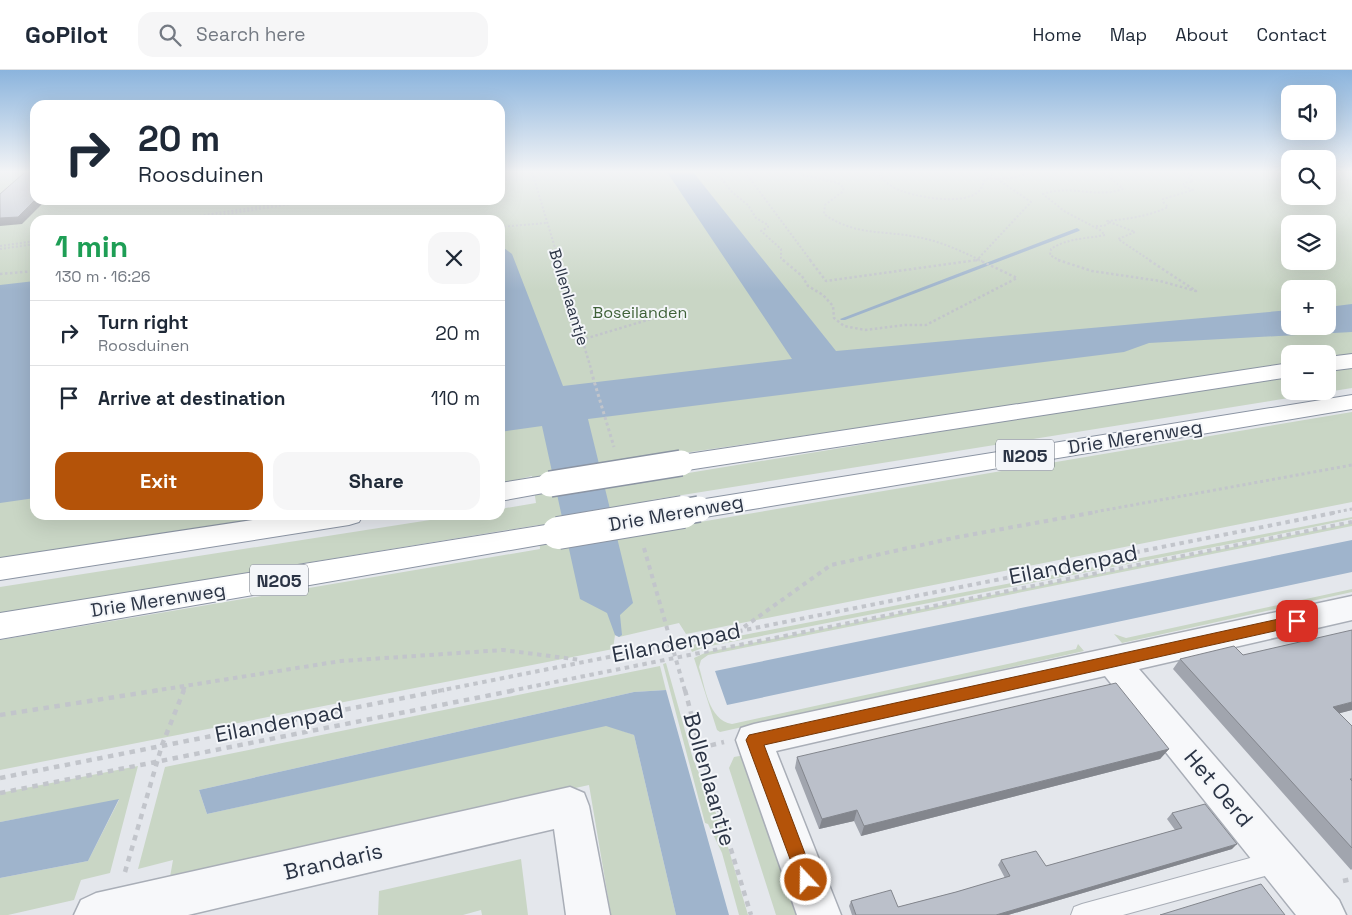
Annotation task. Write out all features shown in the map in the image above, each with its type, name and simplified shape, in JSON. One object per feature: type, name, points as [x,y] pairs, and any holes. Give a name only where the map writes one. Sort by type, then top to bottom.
[{"type":"highway","points":[[1336,363],[1352,361]]},
{"type":"highway","name":"N205","points":[[505,491],[1281,371]]},
{"type":"highway","name":"Drie Merenweg","points":[[0,626],[1352,402]]},
{"type":"highway","points":[[0,569],[317,520]]},
{"type":"street","points":[[819,915],[754,740],[1352,608]]},
{"type":"street","name":"Het Oerd","points":[[1113,662],[1324,915]]},
{"type":"street","name":"Brandaris","points":[[107,914],[570,806],[588,915]]},
{"type":"lane","points":[[1082,915],[1279,861]]},
{"type":"path","points":[[205,215],[228,211]]},
{"type":"path","points":[[220,215],[243,211]]},
{"type":"path","name":"Bollenlaantje","points":[[543,211],[606,422]]},
{"type":"path","points":[[752,211],[756,218],[768,225],[768,227],[761,230],[780,249],[781,258],[802,276],[808,286],[823,296],[833,306],[834,318],[844,326],[865,330],[934,322],[1017,278],[979,259],[923,238],[906,234],[864,233],[831,220],[824,214],[824,211]]},
{"type":"path","points":[[774,211],[826,281],[971,263],[979,259],[1022,211]]},
{"type":"path","points":[[1066,211],[1090,226],[1102,230],[1105,234],[1093,238],[1060,242],[1051,249],[1050,255],[1059,262],[1079,268],[1175,285],[1196,291],[1118,239],[1135,232],[1109,223]]},
{"type":"path","points":[[1090,226],[1104,226],[1109,223],[1107,221],[1112,219],[1129,219],[1136,217],[1138,214],[1153,214],[1162,211]]},
{"type":"path","points":[[505,227],[546,223]]},
{"type":"path","points":[[0,248],[30,243]]},
{"type":"path","points":[[0,274],[30,271]]},
{"type":"path","points":[[581,340],[654,318]]},
{"type":"path","points":[[742,629],[831,565],[958,537],[1352,466]]},
{"type":"path","name":"Eilandenpad","points":[[0,778],[1352,508]]},
{"type":"path","points":[[0,794],[676,656],[1352,522]]},
{"type":"path","name":"Bollenlaantje","points":[[672,643],[700,748],[751,915]]},
{"type":"path","points":[[0,715],[341,660],[503,650],[584,660]]},
{"type":"path","points":[[107,914],[162,745],[184,686]]},
{"type":"green space","name":"Boseilanden","points":[[0,211],[1352,211],[1352,357],[1336,360],[1336,345],[1281,345],[1281,367],[642,459],[646,480],[1281,377],[1281,399],[651,500],[658,529],[1352,412],[1352,502],[686,634],[679,623],[619,637],[615,635],[613,649],[0,770],[0,640],[540,549],[538,525],[0,613],[0,587],[430,520],[505,520],[505,508],[536,503],[532,476],[505,483],[505,215],[30,215],[30,520],[305,520],[0,568]]},
{"type":"green space","points":[[1352,367],[1352,388],[1336,391],[1336,370]]},
{"type":"green space","points":[[1352,517],[1352,519],[1260,538],[705,647],[692,652],[690,648],[692,645]]},
{"type":"green space","points":[[1352,523],[1352,526],[708,655],[701,660],[699,667],[709,701],[718,716],[732,724],[1076,649],[1078,644],[1084,651],[720,732],[717,730],[694,658],[707,652]]},
{"type":"green space","points":[[1352,589],[1352,592],[1122,643],[1114,634],[1126,638]]},
{"type":"green space","points":[[666,663],[693,759],[723,830],[748,915],[739,915],[722,853],[708,824],[705,823],[663,664]]},
{"type":"green space","points":[[660,666],[666,690],[634,692],[199,790],[207,814],[606,725],[634,735],[676,915],[611,915],[589,785],[170,877],[173,860],[138,869],[165,767]]},
{"type":"green space","points":[[745,755],[796,915],[776,915],[729,768],[734,757]]},
{"type":"green space","points":[[138,766],[110,873],[81,880],[74,900],[8,915],[0,915],[0,878],[88,861],[119,800],[0,822],[0,793]]},
{"type":"green space","points":[[521,859],[528,915],[482,915],[481,910],[463,915],[378,915],[379,891]]},
{"type":"water","points":[[693,211],[725,211],[836,351],[1281,311],[1281,335],[1297,335],[1149,343],[1124,352],[588,419],[633,603],[620,615],[622,635],[619,637],[615,635],[607,613],[580,599],[542,426],[505,431],[505,249],[512,254],[563,386],[792,359]]},
{"type":"water","points":[[30,282],[30,499],[0,503],[0,285]]},
{"type":"water","points":[[1352,304],[1352,332],[1336,333],[1336,306]]},
{"type":"water","points":[[1352,540],[1352,572],[727,705],[715,671]]},
{"type":"water","points":[[666,690],[729,915],[676,915],[634,735],[606,726],[207,814],[199,790],[634,692]]},
{"type":"water","points":[[119,799],[88,861],[0,878],[0,822]]},
{"type":"building","points":[[0,211],[24,211],[18,217],[0,218]]},
{"type":"building","points":[[1352,630],[1352,702],[1333,707],[1352,726],[1352,779],[1350,779],[1352,781],[1352,848],[1180,659],[1234,646],[1243,655]]},
{"type":"building","points":[[1116,683],[1169,749],[864,826],[857,810],[822,819],[797,757]]},
{"type":"building","points":[[1205,804],[1237,844],[996,915],[856,915],[851,901],[891,890],[898,907],[956,892],[1010,876],[1001,860],[1036,851],[1046,866],[1182,828],[1172,813]]},
{"type":"building","points":[[1261,884],[1285,915],[1160,915]]},
{"type":"waterway","points":[[989,263],[1077,230]]},
{"type":"waterway","points":[[843,319],[986,264]]},
{"type":"route","points":[[806,880],[754,740],[1297,621]]}]
